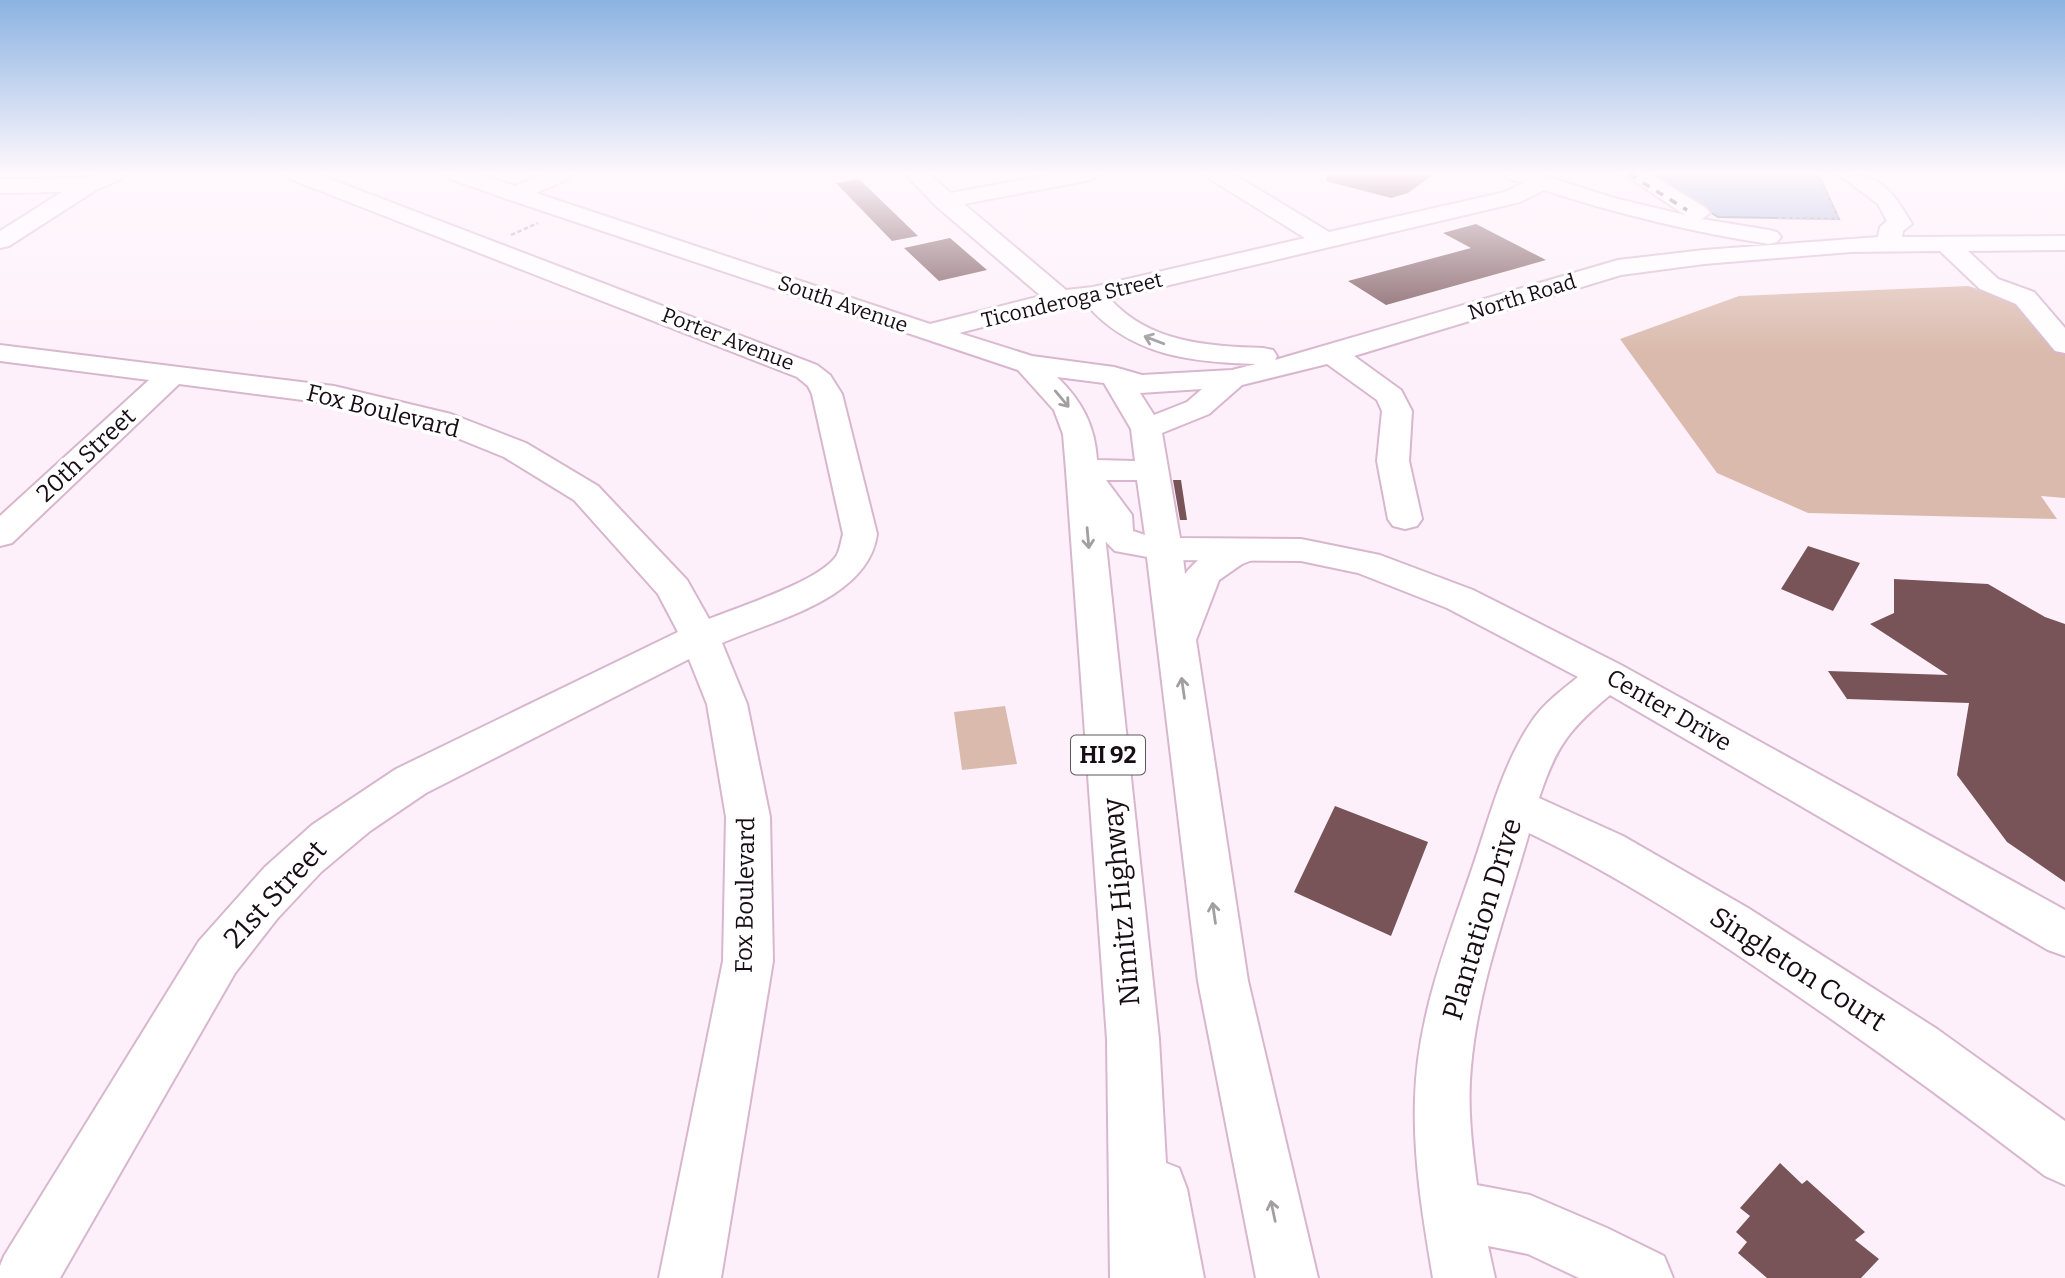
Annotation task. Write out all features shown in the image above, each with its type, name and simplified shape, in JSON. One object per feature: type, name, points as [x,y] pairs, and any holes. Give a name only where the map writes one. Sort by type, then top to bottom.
[{"type":"street","name":"Porter Avenue","points":[[453,234],[799,366],[815,376],[824,387],[860,534],[853,559],[843,570],[820,586],[700,638]]},
{"type":"street","name":"South Avenue","points":[[633,234],[1028,364],[1104,395]]},
{"type":"street","points":[[983,234],[1060,299]]},
{"type":"street","points":[[1314,234],[1328,242]]},
{"type":"street","name":"Ticonderoga Street","points":[[929,333],[1060,299],[1093,295],[1362,234]]},
{"type":"street","points":[[1618,268],[1645,250],[1649,234]]},
{"type":"street","points":[[1666,234],[1704,257]]},
{"type":"street","points":[[1757,234],[1851,245]]},
{"type":"street","points":[[1888,244],[1890,234]]},
{"type":"street","name":"North Road","points":[[1104,395],[1140,384],[1221,380],[1324,356],[1618,268],[1704,257],[1851,245],[2065,243]]},
{"type":"street","points":[[1946,244],[1989,284],[2025,298],[2065,345]]},
{"type":"street","points":[[1093,295],[1107,314],[1118,323],[1147,338],[1176,348],[1207,354],[1324,356],[1366,376],[1390,396],[1397,411],[1393,461],[1405,519]]},
{"type":"street","name":"Fox Boulevard","points":[[0,353],[334,395],[440,420],[515,450],[586,493],[674,588],[700,638],[727,704],[748,817],[748,961],[690,1278]]},
{"type":"street","name":"North Road","points":[[1104,395],[1144,371],[1324,356]]},
{"type":"street","points":[[1028,364],[1064,399],[1071,410],[1082,457],[1115,515],[1116,535],[1127,543],[1164,549],[1265,549]]},
{"type":"street","name":"20th Street","points":[[0,535],[171,376]]},
{"type":"street","points":[[1146,429],[1198,408],[1221,380]]},
{"type":"street","points":[[1082,457],[1104,395],[1137,411],[1146,429],[1156,486],[1223,981],[1287,1278]]},
{"type":"street","points":[[1082,457],[1156,486],[1215,535],[1265,549]]},
{"type":"street","name":"Nimitz Highway","points":[[1082,457],[1133,1039],[1141,1278]]},
{"type":"street","points":[[1177,643],[1201,573],[1232,554],[1265,549]]},
{"type":"street","name":"Center Drive","points":[[1265,549],[1301,550],[1367,563],[1460,599],[1607,675],[2065,935]]},
{"type":"street","name":"21st Street","points":[[26,1278],[217,957],[250,914],[287,874],[326,838],[367,807],[411,781],[700,638]]},
{"type":"street","name":"Plantation Drive","points":[[1464,1278],[1451,1209],[1443,1127],[1446,1042],[1462,965],[1516,807],[1546,733],[1607,675]]},
{"type":"street","name":"Singleton Court","points":[[1516,807],[1606,849],[1731,923],[1918,1047],[2065,1156]]},
{"type":"street","points":[[1133,1039],[1173,1278]]},
{"type":"street","points":[[1451,1209],[1530,1225],[1586,1249],[1642,1278]]},
{"type":"path","points":[[485,246],[511,234]]},
{"type":"shaded area","points":[[1968,286],[2023,303],[2065,354],[2065,498],[2041,496],[2057,519],[1808,513],[1717,473],[1620,339],[1739,296]]},
{"type":"shaded area","points":[[1005,706],[1017,764],[962,770],[954,712]]},
{"type":"building","points":[[885,234],[916,234],[918,236],[892,241]]},
{"type":"building","points":[[1444,234],[1495,234],[1546,260],[1386,305],[1348,281],[1471,248]]},
{"type":"building","points":[[950,238],[987,270],[939,281],[904,248]]},
{"type":"building","points":[[1173,480],[1181,480],[1187,520],[1180,520]]},
{"type":"building","points":[[1808,546],[1860,563],[1833,611],[1781,589]]},
{"type":"building","points":[[1894,579],[1988,584],[2045,617],[2065,624],[2065,882],[2007,842],[1957,775],[1969,703],[1847,699],[1828,671],[1948,675],[1870,624],[1894,613]]},
{"type":"building","points":[[1335,806],[1428,842],[1391,936],[1294,892]]},
{"type":"building","points":[[1780,1163],[1802,1184],[1807,1180],[1865,1232],[1855,1240],[1879,1259],[1861,1278],[1767,1278],[1738,1253],[1747,1242],[1736,1232],[1750,1216],[1740,1208]]}]
